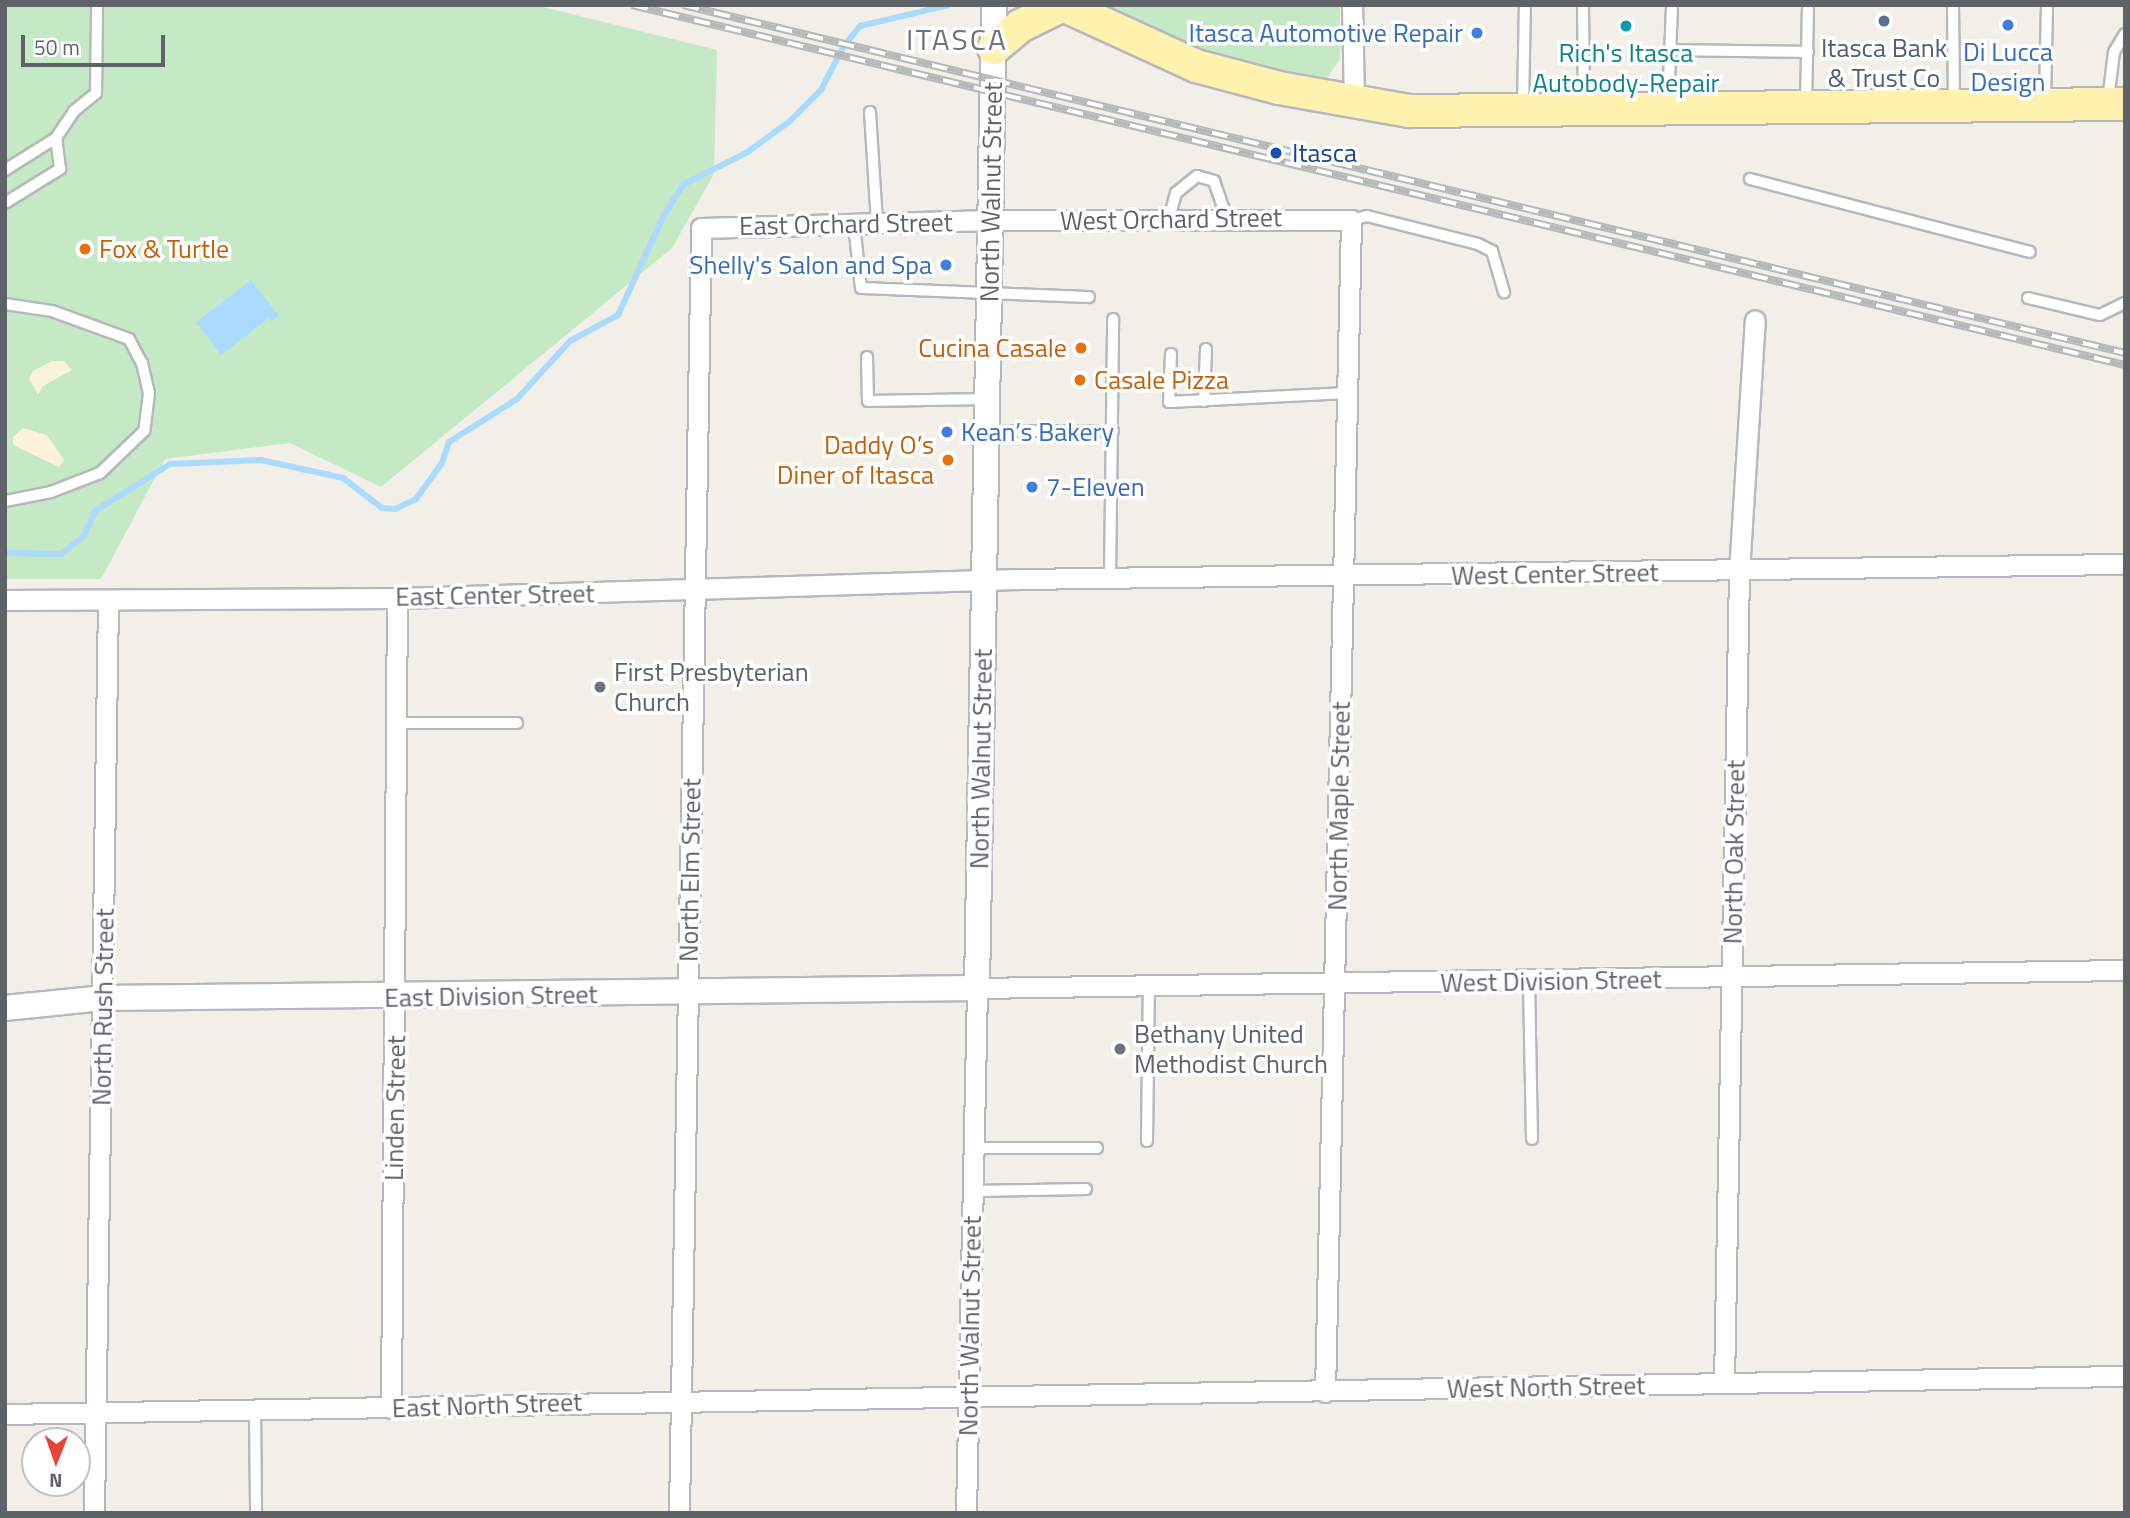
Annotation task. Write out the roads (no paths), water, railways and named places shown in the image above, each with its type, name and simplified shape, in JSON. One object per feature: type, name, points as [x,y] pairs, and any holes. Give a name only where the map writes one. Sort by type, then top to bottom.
[{"type":"main road","points":[[993,48],[1020,26],[1063,5],[1196,66],[1354,104],[1409,111],[2116,104]]},
{"type":"street","name":"North Walnut Street","points":[[966,1513],[994,5]]},
{"type":"street","points":[[1352,5],[1354,104]]},
{"type":"street","name":"West Orchard Street","points":[[991,220],[1351,220]]},
{"type":"street","name":"East Orchard Street","points":[[701,228],[991,220]]},
{"type":"street","name":"North Maple Street","points":[[1325,1392],[1351,220]]},
{"type":"street","name":"North Elm Street","points":[[679,1513],[701,228]]},
{"type":"street","name":"North Oak Street","points":[[1724,1383],[1739,572],[1755,321]]},
{"type":"street","name":"West Center Street","points":[[984,581],[1739,572],[2125,564]]},
{"type":"street","name":"East Center Street","points":[[5,600],[397,598],[984,581]]},
{"type":"street","name":"Linden Street","points":[[391,1408],[397,997],[397,598]]},
{"type":"street","name":"North Rush Street","points":[[94,1513],[104,998],[108,600]]},
{"type":"street","name":"West Division Street","points":[[977,988],[1529,982],[2125,970]]},
{"type":"street","name":"East Division Street","points":[[5,1008],[104,998],[687,994],[977,988]]},
{"type":"street","name":"West North Street","points":[[968,1395],[1325,1392],[2125,1376]]},
{"type":"street","name":"East North Street","points":[[5,1414],[968,1395]]},
{"type":"lane","points":[[5,170],[56,138],[74,111],[96,93],[97,5]]},
{"type":"lane","points":[[1523,110],[1525,5]]},
{"type":"lane","points":[[1583,5],[1584,109]]},
{"type":"lane","points":[[1668,109],[1672,5]]},
{"type":"lane","points":[[1806,108],[1808,5]]},
{"type":"lane","points":[[1953,5],[1954,106]]},
{"type":"lane","points":[[2045,106],[2047,5]]},
{"type":"lane","points":[[2116,104],[2114,52],[2125,34]]},
{"type":"lane","points":[[1670,50],[1808,52]]},
{"type":"lane","points":[[870,112],[877,223]]},
{"type":"lane","points":[[5,203],[60,169],[56,138]]},
{"type":"lane","points":[[1169,219],[1176,193],[1197,176],[1214,181],[1227,218]]},
{"type":"lane","points":[[1750,179],[2029,252]]},
{"type":"lane","points":[[1351,220],[1367,216],[1478,244],[1492,251],[1504,292]]},
{"type":"lane","points":[[854,224],[861,288],[1089,298]]},
{"type":"lane","points":[[2028,298],[2100,315],[2125,303]]},
{"type":"lane","points":[[5,304],[52,311],[129,339],[142,363],[149,393],[144,431],[100,473],[51,492],[5,500]]},
{"type":"lane","points":[[1110,579],[1113,319]]},
{"type":"lane","points":[[1204,401],[1206,349]]},
{"type":"lane","points":[[1171,354],[1169,402],[1348,393]]},
{"type":"lane","points":[[867,357],[868,401],[988,399]]},
{"type":"lane","points":[[987,431],[1113,431]]},
{"type":"lane","points":[[398,723],[517,723]]},
{"type":"lane","points":[[1529,982],[1532,1139]]},
{"type":"lane","points":[[1147,1141],[1149,987]]},
{"type":"lane","points":[[974,1148],[1097,1148]]},
{"type":"lane","points":[[974,1191],[1086,1189]]},
{"type":"lane","points":[[255,1411],[256,1513]]},
{"type":"water","points":[[251,280],[279,316],[272,321],[269,318],[221,355],[196,322]]},
{"type":"waterway","points":[[5,553],[61,554],[84,536],[95,511],[170,464],[261,460],[343,478],[382,508],[395,509],[416,499],[442,463],[449,442],[517,399],[570,341],[618,315],[663,217],[684,184],[746,153],[790,121],[821,90],[843,47],[860,26],[949,5]]},
{"type":"railway","points":[[632,5],[2125,365]]},
{"type":"railway","points":[[683,5],[2125,353]]},
{"type":"place","name":"Itasca Bank & Trust Co","points":[[1884,21]]},
{"type":"place","name":"Di Lucca Design","points":[[2008,25]]},
{"type":"place","name":"Rich's Itasca Autobody-Repair","points":[[1626,26]]},
{"type":"place","name":"Itasca Automotive Repair","points":[[1477,33]]},
{"type":"place","name":"Itasca","points":[[1276,153]]},
{"type":"place","name":"Fox & Turtle","points":[[85,249]]},
{"type":"place","name":"Shelly's Salon and Spa","points":[[946,265]]},
{"type":"place","name":"Cucina Casale","points":[[1081,348]]},
{"type":"place","name":"Casale Pizza","points":[[1080,380]]},
{"type":"place","name":"Kean’s Bakery","points":[[947,432]]},
{"type":"place","name":"Daddy O’s Diner of Itasca","points":[[948,460]]},
{"type":"place","name":"7-Eleven","points":[[1032,487]]},
{"type":"place","name":"First Presbyterian Church","points":[[600,687]]},
{"type":"place","name":"Bethany United Methodist Church","points":[[1120,1049]]},
{"type":"district","name":"ITASCA","points":[[957,39]]}]
